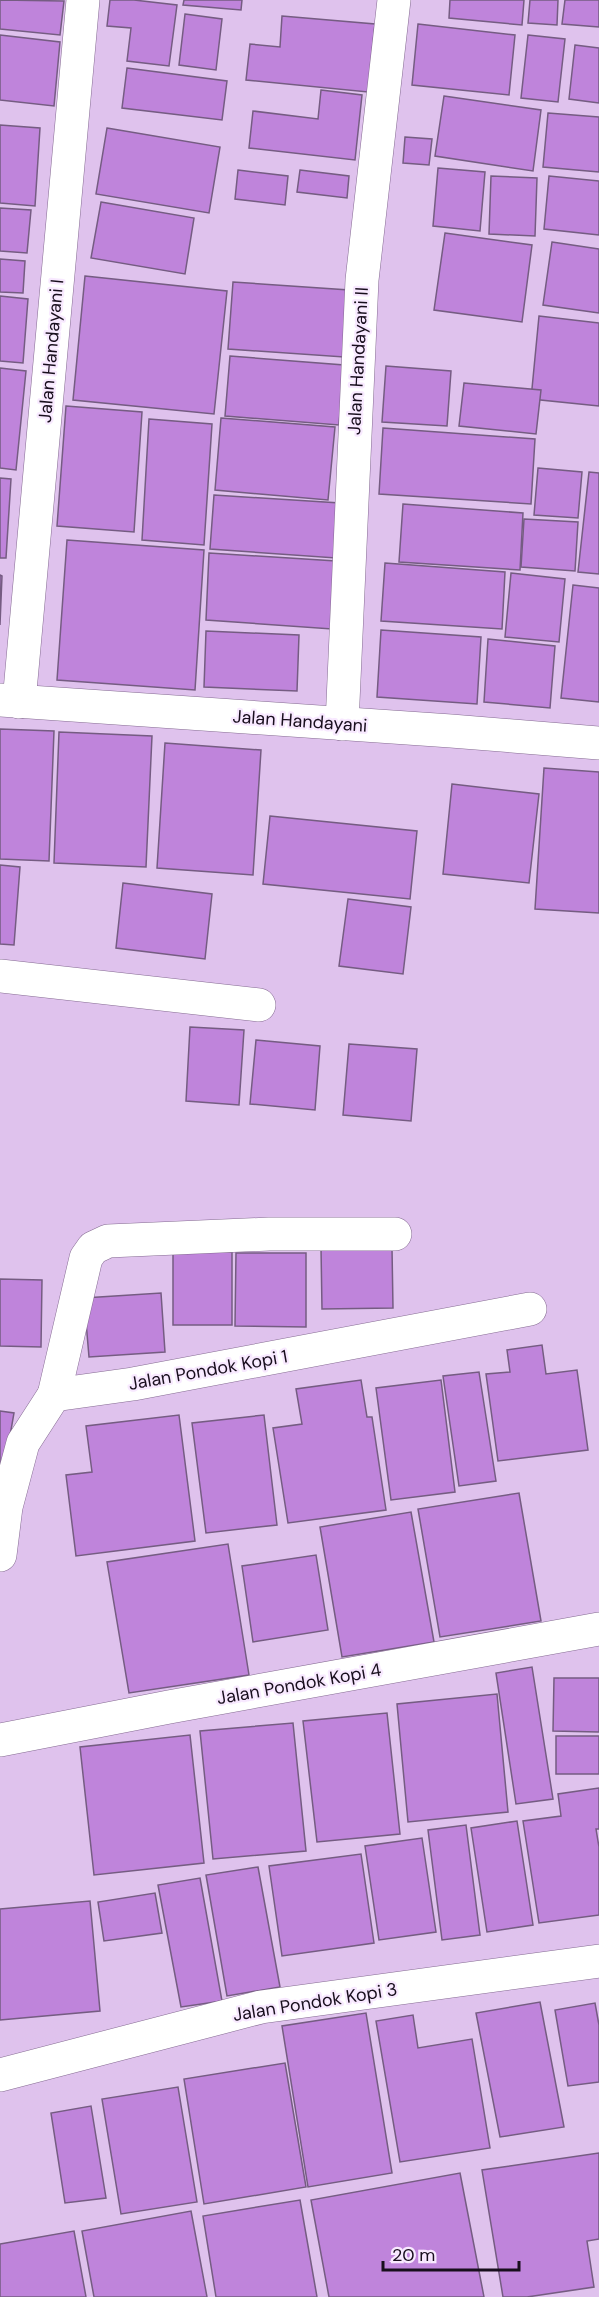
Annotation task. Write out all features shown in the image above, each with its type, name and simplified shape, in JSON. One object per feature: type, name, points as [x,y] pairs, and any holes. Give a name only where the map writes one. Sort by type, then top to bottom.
[{"type":"street","name":"Jalan Handayani I","points":[[9,701],[83,0]]},
{"type":"street","name":"Jalan Handayani II","points":[[342,724],[362,280],[394,0]]},
{"type":"street","name":"Jalan Handayani","points":[[9,701],[599,743]]},
{"type":"street","points":[[0,976],[259,1005]]},
{"type":"street","points":[[0,1555],[6,1507],[23,1443],[54,1395],[86,1258],[93,1248],[108,1241],[269,1234],[395,1234]]},
{"type":"street","name":"Jalan Pondok Kopi 1","points":[[54,1395],[144,1382],[530,1309]]},
{"type":"street","name":"Jalan Pondok Kopi 4","points":[[0,1740],[599,1629]]},
{"type":"street","name":"Jalan Pondok Kopi 3","points":[[0,2075],[261,2007],[599,1961]]},
{"type":"building","points":[[0,0],[64,1],[60,35],[0,29]]},
{"type":"building","points":[[110,0],[177,5],[169,66],[127,61],[131,28],[107,26]]},
{"type":"building","points":[[184,0],[242,0],[241,10],[183,5]]},
{"type":"building","points":[[450,0],[524,0],[522,25],[449,18]]},
{"type":"building","points":[[530,0],[558,0],[557,25],[528,23]]},
{"type":"building","points":[[565,0],[599,0],[599,27],[562,24]]},
{"type":"building","points":[[185,14],[222,19],[216,70],[179,65]]},
{"type":"building","points":[[282,16],[375,24],[368,92],[246,80],[250,44],[280,47]]},
{"type":"building","points":[[418,24],[515,35],[509,95],[412,85]]},
{"type":"building","points":[[0,35],[60,42],[54,106],[0,100]]},
{"type":"building","points":[[528,35],[565,39],[558,102],[521,98]]},
{"type":"building","points":[[575,45],[599,48],[599,103],[569,99]]},
{"type":"building","points":[[127,68],[227,81],[222,120],[122,108]]},
{"type":"building","points":[[321,90],[362,95],[355,160],[249,148],[253,111],[318,119]]},
{"type":"building","points":[[444,96],[541,110],[533,171],[435,156]]},
{"type":"building","points":[[548,113],[599,117],[599,172],[543,167]]},
{"type":"building","points":[[0,125],[40,128],[35,206],[0,203]]},
{"type":"building","points":[[107,128],[220,147],[209,213],[96,194]]},
{"type":"building","points":[[405,137],[432,139],[429,165],[403,163]]},
{"type":"building","points":[[438,168],[485,172],[480,231],[433,226]]},
{"type":"building","points":[[238,170],[288,176],[285,205],[235,199]]},
{"type":"building","points":[[300,170],[349,176],[347,198],[297,192]]},
{"type":"building","points":[[491,176],[537,178],[535,236],[489,234]]},
{"type":"building","points":[[549,176],[599,181],[599,235],[544,229]]},
{"type":"building","points":[[101,202],[194,218],[185,274],[91,258]]},
{"type":"building","points":[[0,208],[31,210],[27,253],[0,251]]},
{"type":"building","points":[[445,233],[532,245],[522,322],[434,310]]},
{"type":"building","points":[[552,242],[599,249],[599,313],[543,305]]},
{"type":"building","points":[[0,259],[25,261],[23,293],[0,292]]},
{"type":"building","points":[[85,276],[227,291],[214,414],[73,400]]},
{"type":"building","points":[[233,282],[349,290],[344,357],[228,349]]},
{"type":"building","points":[[0,296],[28,299],[23,363],[0,361]]},
{"type":"building","points":[[539,316],[599,323],[599,406],[531,399]]},
{"type":"building","points":[[230,356],[344,365],[339,425],[225,416]]},
{"type":"building","points":[[386,366],[451,371],[447,426],[382,422]]},
{"type":"building","points":[[0,368],[26,371],[16,470],[0,468]]},
{"type":"building","points":[[464,383],[541,390],[536,434],[459,426]]},
{"type":"building","points":[[66,406],[142,412],[134,532],[57,526]]},
{"type":"building","points":[[221,418],[335,427],[328,500],[215,490]]},
{"type":"building","points":[[149,419],[212,424],[204,545],[142,540]]},
{"type":"building","points":[[383,428],[535,439],[531,504],[379,494]]},
{"type":"building","points":[[538,468],[582,472],[578,518],[534,515]]},
{"type":"building","points":[[589,472],[599,473],[599,574],[578,572]]},
{"type":"building","points":[[0,478],[11,479],[6,558],[0,558]]},
{"type":"building","points":[[214,495],[340,503],[336,558],[210,549]]},
{"type":"building","points":[[403,504],[523,513],[520,570],[399,562]]},
{"type":"building","points":[[524,519],[578,522],[575,571],[521,567]]},
{"type":"building","points":[[67,540],[204,550],[195,690],[57,680]]},
{"type":"building","points":[[209,553],[336,561],[332,629],[206,620]]},
{"type":"building","points":[[385,563],[505,572],[502,629],[381,621]]},
{"type":"building","points":[[511,573],[565,579],[559,642],[505,637]]},
{"type":"building","points":[[0,575],[2,576],[0,625]]},
{"type":"building","points":[[573,585],[599,588],[599,702],[561,698]]},
{"type":"building","points":[[381,630],[481,637],[477,704],[377,697]]},
{"type":"building","points":[[206,631],[299,635],[297,691],[204,687]]},
{"type":"building","points":[[488,639],[555,646],[550,708],[484,702]]},
{"type":"building","points":[[0,729],[54,731],[49,861],[0,859]]},
{"type":"building","points":[[59,732],[152,736],[146,867],[54,863]]},
{"type":"building","points":[[165,743],[261,750],[253,875],[157,868]]},
{"type":"building","points":[[544,768],[599,772],[599,913],[535,909]]},
{"type":"building","points":[[452,784],[539,794],[529,883],[443,874]]},
{"type":"building","points":[[270,816],[417,831],[410,899],[263,884]]},
{"type":"building","points":[[0,865],[20,867],[14,945],[0,944]]},
{"type":"building","points":[[123,883],[212,894],[205,959],[116,948]]},
{"type":"building","points":[[348,899],[411,907],[403,974],[339,966]]},
{"type":"building","points":[[190,1027],[244,1030],[239,1105],[186,1101]]},
{"type":"building","points":[[256,1040],[320,1046],[315,1110],[250,1104]]},
{"type":"building","points":[[349,1044],[417,1049],[411,1121],[343,1115]]},
{"type":"building","points":[[321,1248],[392,1248],[393,1308],[322,1309]]},
{"type":"building","points":[[173,1251],[232,1252],[232,1325],[173,1325]]},
{"type":"building","points":[[236,1253],[306,1253],[306,1327],[235,1326]]},
{"type":"building","points":[[0,1279],[42,1280],[41,1347],[0,1346]]},
{"type":"building","points":[[161,1293],[165,1352],[89,1357],[84,1298]]},
{"type":"building","points":[[542,1345],[546,1374],[577,1370],[588,1450],[498,1461],[486,1374],[510,1372],[507,1350]]},
{"type":"building","points":[[479,1372],[496,1481],[459,1486],[443,1376]]},
{"type":"building","points":[[361,1380],[367,1417],[372,1417],[386,1510],[288,1523],[273,1428],[302,1424],[296,1389]]},
{"type":"building","points":[[441,1380],[455,1492],[391,1500],[376,1388]]},
{"type":"building","points":[[0,1411],[14,1413],[0,1493]]},
{"type":"building","points":[[179,1415],[195,1541],[76,1556],[66,1475],[92,1472],[86,1426]]},
{"type":"building","points":[[264,1415],[277,1525],[206,1533],[192,1423]]},
{"type":"building","points":[[519,1493],[541,1621],[440,1637],[418,1509]]},
{"type":"building","points":[[411,1512],[434,1642],[342,1657],[320,1527]]},
{"type":"building","points":[[228,1544],[249,1675],[129,1693],[107,1562]]},
{"type":"building","points":[[316,1555],[328,1630],[253,1642],[242,1566]]},
{"type":"building","points":[[532,1667],[553,1799],[516,1804],[496,1673]]},
{"type":"building","points":[[554,1678],[599,1678],[599,1732],[553,1731]]},
{"type":"building","points":[[497,1694],[508,1812],[408,1822],[397,1704]]},
{"type":"building","points":[[387,1713],[400,1834],[317,1842],[303,1721]]},
{"type":"building","points":[[293,1723],[306,1851],[213,1859],[200,1731]]},
{"type":"building","points":[[190,1735],[204,1863],[94,1875],[80,1747]]},
{"type":"building","points":[[556,1736],[599,1736],[599,1774],[556,1774]]},
{"type":"building","points":[[599,1788],[599,1829],[596,1829],[599,1847],[599,1915],[539,1923],[523,1821],[561,1816],[558,1794]]},
{"type":"building","points":[[517,1821],[533,1925],[487,1932],[471,1828]]},
{"type":"building","points":[[466,1825],[480,1935],[442,1940],[428,1830]]},
{"type":"building","points":[[422,1838],[436,1932],[379,1940],[365,1846]]},
{"type":"building","points":[[361,1854],[374,1943],[282,1956],[269,1866]]},
{"type":"building","points":[[258,1867],[280,1987],[227,1996],[206,1875]]},
{"type":"building","points":[[200,1878],[222,2001],[181,2007],[158,1885]]},
{"type":"building","points":[[155,1893],[162,1933],[104,1941],[98,1902]]},
{"type":"building","points":[[90,1901],[100,2011],[0,2020],[0,1909]]},
{"type":"building","points":[[540,2002],[564,2127],[500,2137],[476,2013]]},
{"type":"building","points":[[595,2003],[599,2025],[599,2082],[568,2086],[555,2010]]},
{"type":"building","points":[[366,2013],[392,2173],[308,2187],[282,2026]]},
{"type":"building","points":[[413,2015],[418,2048],[472,2039],[490,2148],[400,2162],[376,2021]]},
{"type":"building","points":[[285,2063],[306,2187],[204,2204],[184,2079]]},
{"type":"building","points":[[178,2087],[197,2202],[121,2214],[102,2099]]},
{"type":"building","points":[[91,2106],[106,2198],[65,2203],[51,2113]]},
{"type":"building","points":[[599,2153],[599,2239],[587,2241],[594,2287],[527,2297],[503,2297],[482,2170]]},
{"type":"building","points":[[460,2173],[484,2297],[329,2297],[311,2200]]},
{"type":"building","points":[[300,2200],[317,2297],[216,2297],[203,2216]]},
{"type":"building","points":[[191,2211],[207,2297],[94,2297],[82,2231]]},
{"type":"building","points":[[74,2231],[86,2297],[0,2297],[0,2244]]}]
